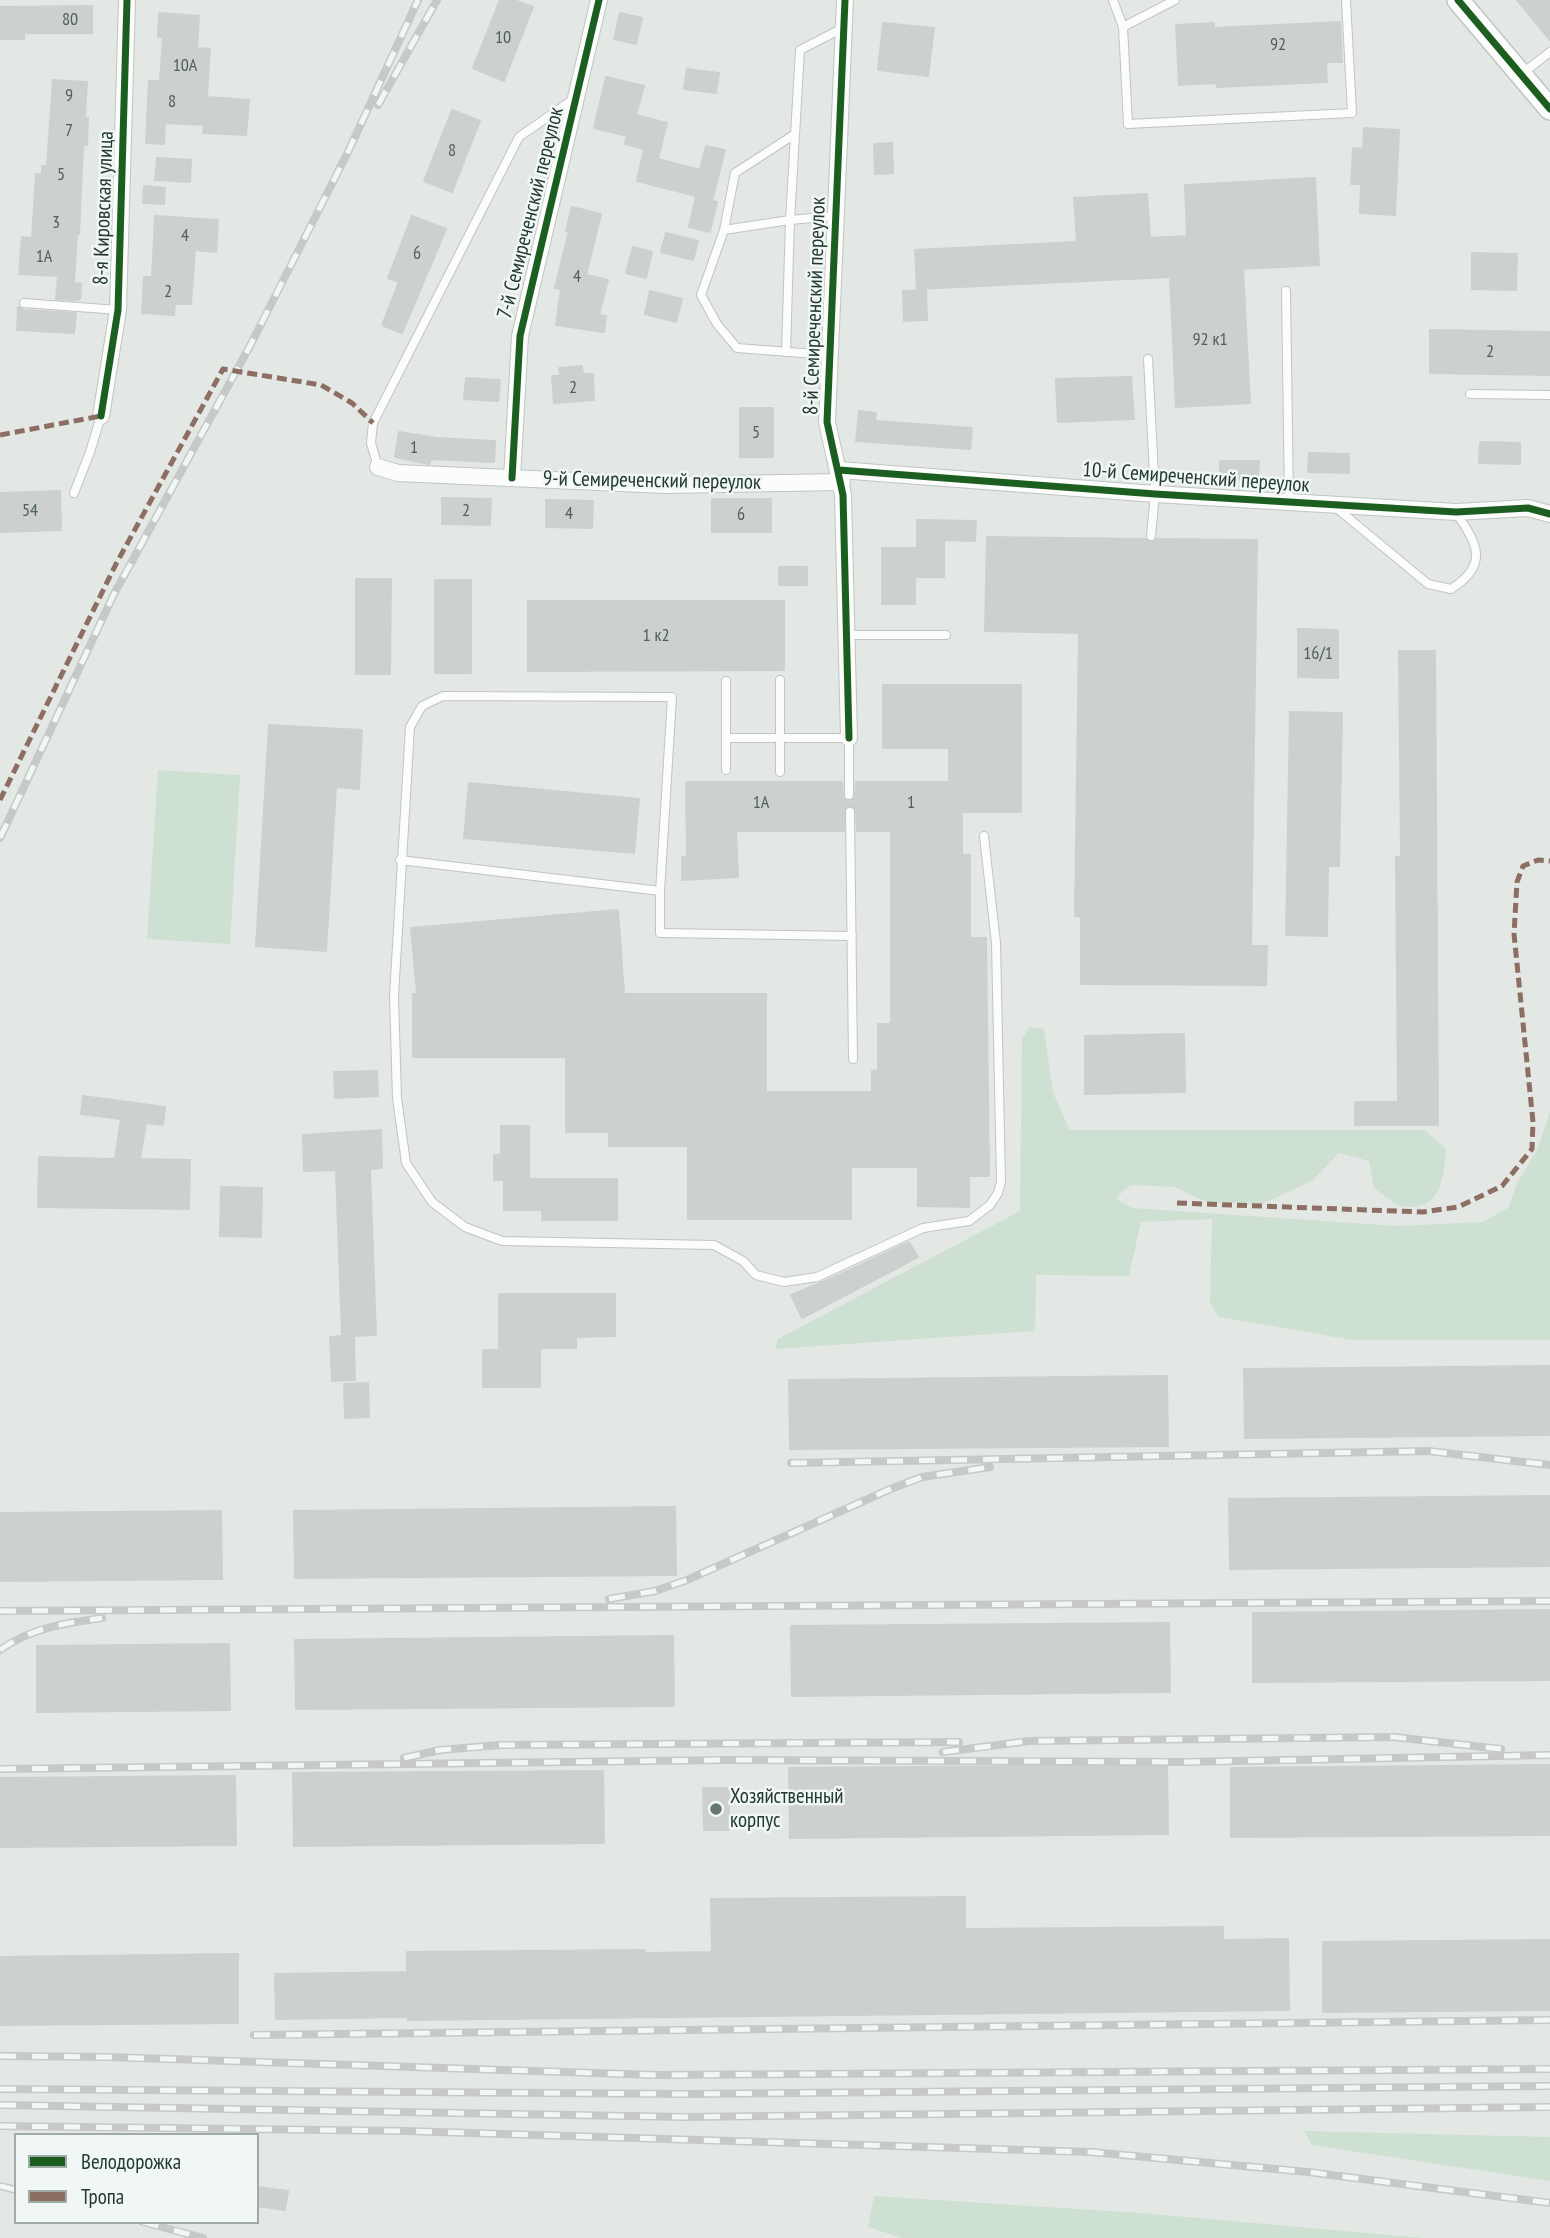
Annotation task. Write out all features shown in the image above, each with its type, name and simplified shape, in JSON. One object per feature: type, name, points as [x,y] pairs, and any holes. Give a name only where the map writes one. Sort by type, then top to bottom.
[{"type":"street","name":"8-я Кировская улица","points":[[101,416],[118,310],[127,0]]},
{"type":"street","name":"7-й Семиреченский переулок","points":[[512,478],[520,336],[599,0]]},
{"type":"street","name":"8-й Семиреченский переулок","points":[[845,0],[827,422],[840,476],[848,635],[849,738]]},
{"type":"street","points":[[1458,0],[1550,109]]},
{"type":"street","name":"9-й Семиреченский переулок","points":[[378,467],[398,473],[665,485],[840,476]]},
{"type":"street","name":"10-й Семиреченский переулок","points":[[840,476],[1456,512],[1528,508],[1550,514]]},
{"type":"lane","points":[[1113,0],[1123,27],[1128,124],[1352,113],[1346,0]]},
{"type":"lane","points":[[1123,27],[1175,0]]},
{"type":"lane","points":[[786,352],[790,220],[800,50],[843,28]]},
{"type":"lane","points":[[1521,74],[1550,52]]},
{"type":"lane","points":[[378,467],[371,443],[373,423],[519,137],[578,96]]},
{"type":"lane","points":[[795,134],[735,173],[724,230],[701,295],[717,324],[737,348],[828,355]]},
{"type":"lane","points":[[724,230],[835,216]]},
{"type":"lane","points":[[1286,291],[1289,502]]},
{"type":"lane","points":[[24,303],[118,310]]},
{"type":"lane","points":[[1148,359],[1155,494],[1152,536]]},
{"type":"lane","points":[[1470,394],[1550,396]]},
{"type":"lane","points":[[74,494],[101,416]]},
{"type":"lane","points":[[1331,504],[1428,584],[1451,589],[1469,578],[1477,555],[1472,536],[1456,512]]},
{"type":"lane","points":[[848,635],[946,635]]},
{"type":"lane","points":[[780,680],[780,772]]},
{"type":"lane","points":[[726,681],[726,770]]},
{"type":"lane","points":[[852,936],[660,933],[660,891],[672,696],[443,696],[422,706],[410,727],[394,996],[397,1098],[406,1163],[432,1202],[465,1227],[502,1241],[715,1245],[743,1261],[756,1275],[784,1282],[817,1277],[923,1228],[969,1221],[990,1205],[998,1193],[1000,1182],[996,943],[984,836]]},
{"type":"lane","points":[[726,738],[849,738],[849,795]]},
{"type":"lane","points":[[850,812],[853,1059]]},
{"type":"lane","points":[[400,860],[660,891]]},
{"type":"green space","points":[[158,770],[240,775],[230,944],[147,939]]},
{"type":"green space","points":[[1029,1027],[1044,1029],[1053,1093],[1070,1130],[1425,1130],[1446,1149],[1444,1171],[1438,1191],[1425,1204],[1416,1207],[1395,1203],[1374,1188],[1369,1161],[1339,1153],[1313,1180],[1263,1204],[1207,1202],[1174,1187],[1131,1185],[1115,1198],[1132,1208],[1398,1226],[1483,1222],[1509,1207],[1517,1183],[1537,1150],[1550,1112],[1550,1340],[1352,1340],[1219,1317],[1210,1303],[1212,1219],[1141,1222],[1129,1276],[1036,1275],[1035,1331],[775,1349],[778,1339],[1020,1211],[1022,1039]]},
{"type":"green space","points":[[1304,2131],[1550,2137],[1550,2181],[1312,2145]]},
{"type":"green space","points":[[874,2196],[1141,2213],[1423,2238],[902,2238],[868,2227]]},
{"type":"building","points":[[500,0],[514,0],[533,7],[504,81],[473,68]]},
{"type":"building","points":[[1517,0],[1550,0],[1550,40]]},
{"type":"building","points":[[92,6],[92,33],[24,33],[24,39],[0,39],[0,7]]},
{"type":"building","points":[[159,13],[199,16],[197,48],[210,49],[207,97],[249,100],[246,135],[203,133],[204,125],[165,123],[164,144],[146,143],[149,81],[160,81],[163,37],[158,37]]},
{"type":"building","points":[[620,13],[642,18],[636,44],[614,39]]},
{"type":"building","points":[[1340,22],[1342,62],[1326,62],[1327,82],[1217,87],[1217,83],[1179,85],[1176,25],[1214,23],[1214,28]]},
{"type":"building","points":[[883,23],[934,28],[928,76],[878,70]]},
{"type":"building","points":[[687,69],[719,73],[716,93],[684,89]]},
{"type":"building","points":[[606,77],[644,86],[636,115],[667,123],[658,159],[700,170],[706,146],[725,150],[712,201],[717,202],[710,232],[689,227],[696,196],[637,181],[644,149],[625,144],[627,136],[594,128]]},
{"type":"building","points":[[53,80],[87,82],[87,145],[83,145],[74,283],[81,284],[80,299],[76,300],[56,299],[58,276],[19,274],[22,237],[32,238],[36,174],[42,174],[42,166],[47,166]]},
{"type":"building","points":[[452,110],[480,121],[452,192],[424,181]]},
{"type":"building","points":[[1364,128],[1399,130],[1395,215],[1360,213],[1361,184],[1351,184],[1353,148],[1363,149]]},
{"type":"building","points":[[892,143],[893,173],[875,174],[874,144]]},
{"type":"building","points":[[157,158],[191,160],[190,182],[155,180]]},
{"type":"building","points":[[1315,178],[1319,265],[1243,269],[1250,403],[1176,407],[1170,277],[917,289],[915,250],[1077,242],[1074,198],[1147,194],[1150,238],[1187,236],[1185,185]]},
{"type":"building","points":[[144,186],[165,188],[164,204],[143,203]]},
{"type":"building","points":[[572,207],[601,214],[586,275],[608,280],[599,315],[606,316],[604,332],[556,325],[561,289],[555,288]]},
{"type":"building","points":[[155,216],[218,220],[216,252],[195,250],[191,304],[175,304],[174,315],[142,313],[144,277],[152,277]]},
{"type":"building","points":[[412,216],[446,229],[402,333],[382,325],[399,282],[388,278]]},
{"type":"building","points":[[666,233],[698,241],[693,260],[661,252]]},
{"type":"building","points":[[633,247],[652,252],[646,278],[626,273]]},
{"type":"building","points":[[1472,253],[1517,254],[1516,290],[1472,289]]},
{"type":"building","points":[[926,290],[927,320],[904,321],[903,291]]},
{"type":"building","points":[[650,291],[682,299],[676,322],[645,314]]},
{"type":"building","points":[[18,307],[24,310],[76,313],[74,333],[17,330]]},
{"type":"building","points":[[1430,330],[1550,332],[1550,375],[1430,373]]},
{"type":"building","points":[[582,366],[583,374],[593,374],[594,400],[554,403],[552,376],[560,376],[559,368]]},
{"type":"building","points":[[1131,377],[1134,419],[1058,422],[1056,379]]},
{"type":"building","points":[[466,378],[500,380],[498,401],[464,399]]},
{"type":"building","points":[[740,408],[773,408],[773,457],[740,457]]},
{"type":"building","points":[[859,411],[876,413],[875,421],[972,428],[970,449],[856,441]]},
{"type":"building","points":[[399,432],[436,438],[495,441],[494,462],[431,459],[429,464],[395,457]]},
{"type":"building","points":[[1480,442],[1520,443],[1520,464],[1479,463]]},
{"type":"building","points":[[1309,453],[1349,454],[1349,473],[1308,472]]},
{"type":"building","points":[[1220,461],[1259,461],[1258,479],[1220,478]]},
{"type":"building","points":[[60,491],[61,530],[0,532],[0,493]]},
{"type":"building","points":[[442,498],[491,499],[490,525],[442,524]]},
{"type":"building","points":[[712,499],[771,499],[771,532],[712,532]]},
{"type":"building","points":[[546,500],[593,501],[592,528],[546,527]]},
{"type":"building","points":[[917,520],[976,521],[975,541],[944,540],[944,577],[915,577],[915,604],[882,604],[882,548],[917,548]]},
{"type":"building","points":[[987,537],[1145,539],[1151,542],[1157,539],[1257,540],[1251,946],[1267,946],[1266,985],[1081,984],[1081,917],[1075,916],[1079,633],[985,631]]},
{"type":"building","points":[[779,567],[807,567],[807,585],[779,585]]},
{"type":"building","points":[[356,579],[391,579],[390,674],[356,674]]},
{"type":"building","points":[[435,580],[471,580],[471,673],[435,673]]},
{"type":"building","points":[[528,601],[784,601],[784,670],[528,671]]},
{"type":"building","points":[[1298,629],[1338,630],[1338,678],[1298,677]]},
{"type":"building","points":[[1399,651],[1435,651],[1438,1125],[1355,1125],[1355,1102],[1398,1102],[1396,857],[1401,857]]},
{"type":"building","points":[[883,685],[1021,685],[1021,812],[962,812],[962,855],[970,855],[970,938],[986,938],[989,1176],[969,1176],[969,1207],[918,1206],[918,1167],[851,1167],[851,1219],[688,1219],[688,1146],[609,1146],[609,1132],[566,1132],[566,1057],[413,1057],[413,994],[417,994],[411,928],[618,910],[624,994],[766,994],[766,1092],[872,1092],[872,1071],[878,1070],[878,1024],[891,1024],[891,831],[857,831],[856,809],[849,806],[844,811],[844,831],[736,831],[738,877],[682,880],[682,857],[687,857],[686,782],[842,782],[843,798],[850,801],[855,798],[856,782],[949,782],[949,748],[883,748]]},
{"type":"building","points":[[1290,712],[1342,713],[1339,866],[1328,866],[1327,936],[1286,935]]},
{"type":"building","points":[[269,725],[362,730],[359,789],[336,787],[326,951],[256,946]]},
{"type":"building","points":[[469,783],[639,799],[634,853],[464,838]]},
{"type":"building","points":[[1184,1034],[1185,1092],[1085,1094],[1085,1036]]},
{"type":"building","points":[[377,1071],[378,1096],[335,1098],[334,1072]]},
{"type":"building","points":[[83,1096],[165,1107],[163,1125],[146,1123],[140,1159],[190,1160],[189,1209],[38,1207],[39,1157],[115,1159],[121,1119],[81,1114]]},
{"type":"building","points":[[501,1126],[529,1126],[529,1179],[617,1179],[617,1220],[542,1220],[542,1210],[504,1210],[504,1180],[494,1180],[494,1155],[501,1155]]},
{"type":"building","points":[[381,1130],[382,1168],[370,1169],[376,1335],[354,1336],[355,1380],[332,1381],[330,1337],[342,1336],[336,1170],[304,1171],[303,1135]]},
{"type":"building","points":[[221,1187],[262,1188],[261,1237],[220,1236]]},
{"type":"building","points":[[909,1242],[918,1257],[802,1318],[791,1295]]},
{"type":"building","points":[[499,1294],[615,1294],[615,1336],[576,1337],[576,1348],[540,1348],[540,1387],[483,1387],[483,1350],[499,1350]]},
{"type":"building","points":[[1550,1366],[1550,1435],[1245,1438],[1244,1369]]},
{"type":"building","points":[[1167,1376],[1168,1446],[790,1449],[789,1380]]},
{"type":"building","points":[[368,1383],[369,1417],[345,1418],[344,1384]]},
{"type":"building","points":[[1550,1496],[1550,1566],[1230,1569],[1229,1499]]},
{"type":"building","points":[[675,1507],[676,1575],[295,1578],[294,1511]]},
{"type":"building","points":[[221,1511],[222,1579],[0,1581],[0,1513]]},
{"type":"building","points":[[1550,1610],[1550,1680],[1253,1682],[1253,1613]]},
{"type":"building","points":[[1169,1623],[1170,1692],[792,1696],[791,1626]]},
{"type":"building","points":[[673,1636],[674,1706],[296,1709],[295,1640]]},
{"type":"building","points":[[229,1644],[230,1710],[37,1712],[37,1646]]},
{"type":"building","points":[[1167,1765],[1168,1834],[790,1838],[789,1768]]},
{"type":"building","points":[[1550,1765],[1550,1835],[1231,1837],[1231,1768]]},
{"type":"building","points":[[603,1771],[604,1843],[294,1846],[293,1773]]},
{"type":"building","points":[[235,1776],[236,1845],[0,1847],[0,1778]]},
{"type":"building","name":"Хозяйственный корпус","points":[[703,1788],[729,1788],[729,1830],[704,1830]]},
{"type":"building","points":[[965,1897],[965,1929],[1223,1927],[1223,1940],[1288,1939],[1289,2010],[408,2020],[408,2017],[276,2019],[275,1974],[407,1972],[407,1952],[712,1952],[711,1899]]},
{"type":"building","points":[[1550,1940],[1550,2010],[1323,2012],[1323,1942]]},
{"type":"building","points":[[238,1954],[238,2023],[0,2025],[0,1957]]},
{"type":"building","points":[[259,2187],[288,2191],[285,2210],[259,2206]]},
{"type":"railway","points":[[0,838],[114,594],[251,344],[348,152],[418,0]]},
{"type":"railway","points":[[378,105],[437,0]]},
{"type":"railway","points":[[791,1463],[1428,1451],[1550,1465]]},
{"type":"railway","points":[[609,1599],[655,1591],[687,1580],[922,1477],[990,1467]]},
{"type":"railway","points":[[0,1611],[1550,1601]]},
{"type":"railway","points":[[0,1650],[36,1632],[102,1618]]},
{"type":"railway","points":[[943,1752],[1029,1741],[1394,1737],[1501,1749]]},
{"type":"railway","points":[[404,1758],[440,1750],[500,1745],[959,1742]]},
{"type":"railway","points":[[0,1769],[726,1760],[1186,1762],[1550,1755]]},
{"type":"railway","points":[[254,2035],[1550,2020]]},
{"type":"railway","points":[[0,2056],[108,2057],[656,2075],[1550,2069]]},
{"type":"railway","points":[[0,2089],[686,2094],[1550,2086]]},
{"type":"railway","points":[[0,2105],[685,2117],[1550,2107]]},
{"type":"railway","points":[[0,2126],[405,2131],[1091,2152],[1308,2172],[1550,2203]]},
{"type":"railway","points":[[0,2186],[14,2190]]},
{"type":"railway","points":[[150,2224],[203,2238]]},
{"type":"marked path","points":[[0,800],[116,564],[223,369],[321,385],[352,403],[373,423]]},
{"type":"marked path","points":[[0,435],[101,416]]},
{"type":"marked path","points":[[1177,1203],[1423,1212],[1458,1207],[1502,1186],[1532,1149],[1533,1122],[1514,934],[1517,882],[1523,866],[1538,860],[1550,861]]},
{"type":"cycle path","points":[[101,416],[118,310],[127,0]]},
{"type":"cycle path","points":[[512,478],[520,336],[599,0]]},
{"type":"cycle path","points":[[845,0],[827,422],[843,495],[849,738]]},
{"type":"cycle path","points":[[1458,0],[1550,109]]},
{"type":"cycle path","points":[[839,470],[1155,494],[1456,512],[1528,508],[1550,514]]},
{"type":"place","name":"Хозяйственный корпус","points":[[716,1809]]}]
